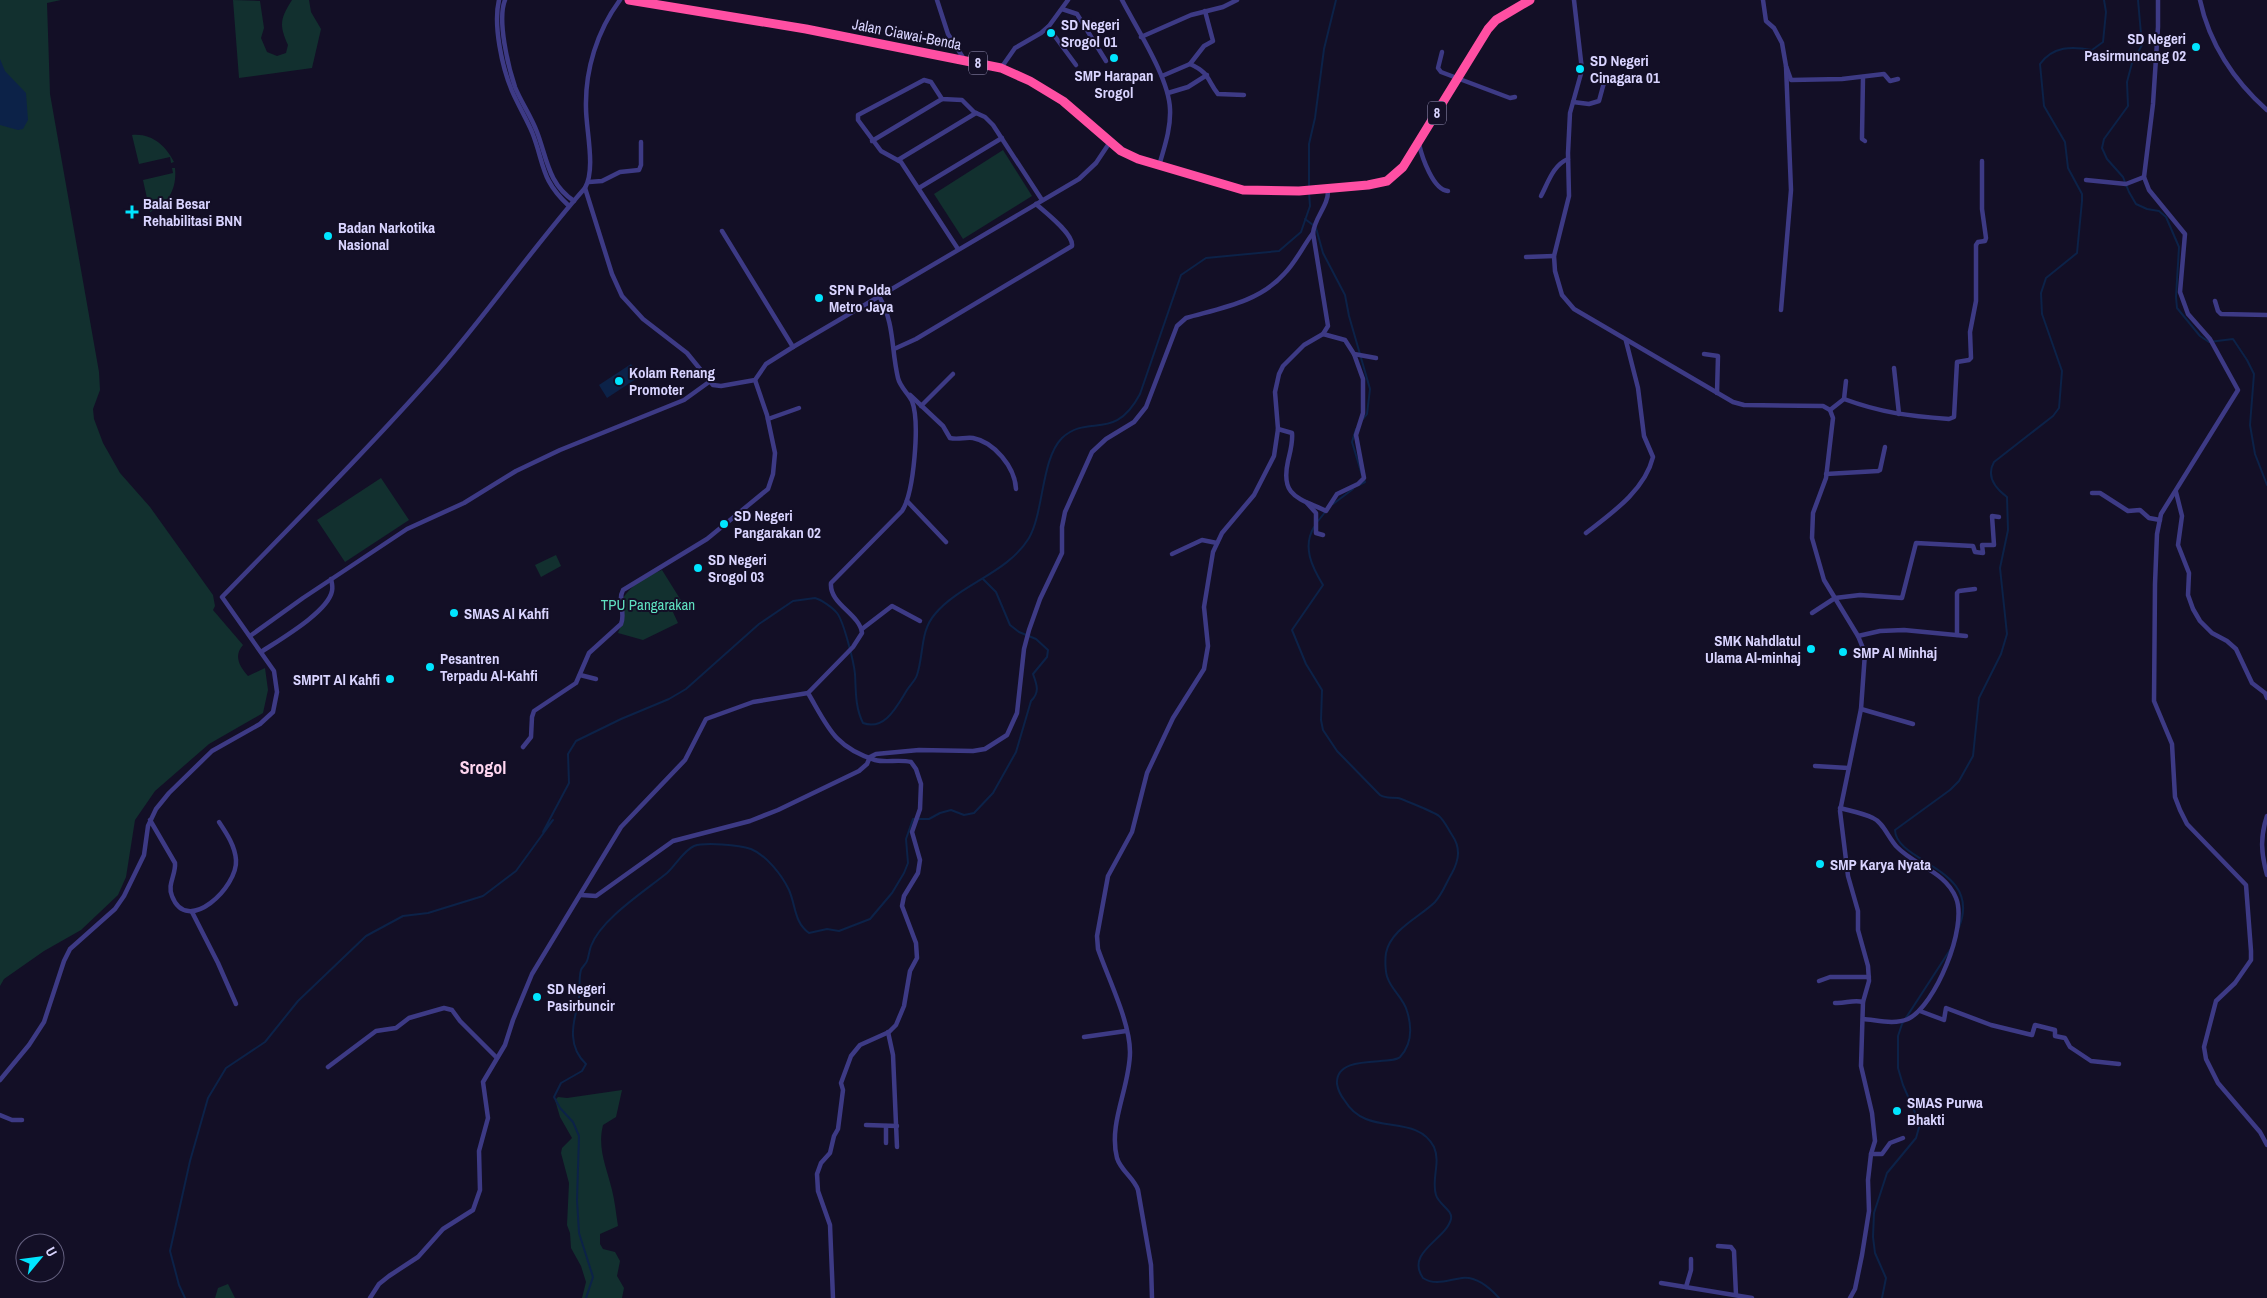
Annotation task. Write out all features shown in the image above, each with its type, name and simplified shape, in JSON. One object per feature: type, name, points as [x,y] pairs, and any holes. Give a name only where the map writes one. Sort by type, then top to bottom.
[{"type":"highway","name":"Jalan Ciawai-Benda","points":[[629,0],[797,27],[1001,68],[1030,81],[1063,100],[1127,155],[1243,190],[1299,191],[1326,189]]},
{"type":"highway","name":"8","points":[[1326,189],[1368,185],[1387,180],[1403,168],[1492,25],[1504,15],[1530,0]]},
{"type":"street","points":[[499,0],[497,15],[506,73],[511,89],[536,137],[548,182],[569,206]]},
{"type":"street","points":[[505,0],[502,15],[505,46],[516,87],[553,180],[567,197],[574,201]]},
{"type":"street","points":[[0,1080],[29,1045],[44,1022],[64,961],[70,949],[114,909],[124,896],[144,856],[150,820],[170,792],[212,751],[255,727],[273,712],[278,692],[276,674],[222,597],[381,434],[479,321],[589,182],[587,83],[596,44],[611,12],[620,0]]},
{"type":"street","points":[[938,0],[948,34],[964,60]]},
{"type":"street","points":[[1001,68],[1015,48],[1048,27],[1068,0]]},
{"type":"street","points":[[1122,0],[1162,76],[1168,93],[1170,118],[1166,143],[1159,166]]},
{"type":"street","points":[[1141,37],[1237,0]]},
{"type":"street","points":[[1574,0],[1582,62],[1581,78],[1570,113],[1569,196],[1554,256],[1562,295],[1568,304],[1626,341],[1733,402],[1744,405],[1823,406],[1830,410],[1833,418],[1826,474],[1813,513],[1812,538],[1821,572],[1858,636],[1862,645],[1865,662],[1861,709],[1840,808],[1848,876],[1858,912],[1858,930],[1866,957],[1869,977],[1863,1002],[1861,1066],[1872,1113],[1875,1141],[1871,1154],[1868,1180],[1869,1211],[1862,1255],[1855,1289],[1850,1298]]},
{"type":"street","points":[[1763,0],[1766,21],[1774,28],[1782,43],[1786,66],[1791,190],[1781,310]]},
{"type":"street","points":[[2158,0],[2153,104],[2144,177],[2149,190],[2185,234],[2180,292],[2188,314],[2210,339],[2238,390],[2161,514],[2155,584],[2154,701],[2172,744],[2175,797],[2188,824],[2246,885],[2251,960],[2236,983],[2216,1001],[2204,1047],[2206,1059],[2218,1083],[2260,1132],[2267,1145]]},
{"type":"street","points":[[2200,0],[2208,29],[2229,67],[2244,88],[2267,110]]},
{"type":"street","points":[[1062,8],[1078,14],[1106,61]]},
{"type":"street","points":[[1162,76],[1190,64],[1204,46],[1213,40],[1205,11]]},
{"type":"street","points":[[1048,27],[1076,65]]},
{"type":"street","points":[[1442,52],[1438,69],[1510,98],[1515,97]]},
{"type":"street","points":[[1190,64],[1207,75],[1218,94],[1244,95]]},
{"type":"street","points":[[1786,66],[1791,80],[1794,81],[1884,74],[1890,81],[1898,79]]},
{"type":"street","points":[[1168,93],[1188,87],[1207,75]]},
{"type":"street","points":[[1863,77],[1862,139],[1865,140]]},
{"type":"street","points":[[1573,102],[1589,104],[1599,101],[1606,79]]},
{"type":"street","points":[[942,99],[930,82],[924,80],[858,115],[858,120],[872,141],[887,156],[898,160],[919,188],[958,249]]},
{"type":"street","points":[[872,141],[942,99],[962,100],[976,113],[988,119],[1042,200]]},
{"type":"street","points":[[898,160],[976,113]]},
{"type":"street","points":[[919,188],[1002,138]]},
{"type":"street","points":[[589,182],[602,181],[615,173],[639,170],[641,166],[641,142]]},
{"type":"street","points":[[585,188],[612,274],[622,296],[643,319],[687,353],[709,382],[721,386],[755,380],[766,364],[793,347],[1086,174],[1110,142]]},
{"type":"street","points":[[1418,143],[1424,161],[1436,183],[1441,189],[1448,191]]},
{"type":"street","points":[[1541,196],[1559,164],[1568,159]]},
{"type":"street","points":[[1844,399],[1874,410],[1899,414],[1949,419],[1955,416],[1957,362],[1971,358],[1970,332],[1976,301],[1976,244],[1984,242],[1986,238],[1982,209],[1982,160]]},
{"type":"street","points":[[2086,180],[2126,184],[2144,177]]},
{"type":"street","points":[[581,895],[596,896],[673,841],[750,821],[778,810],[859,771],[867,764],[870,757],[876,754],[919,750],[973,751],[985,748],[1007,735],[1017,713],[1023,657],[1029,630],[1040,598],[1062,553],[1062,528],[1065,512],[1092,452],[1098,445],[1134,422],[1146,407],[1177,326],[1181,322],[1186,318],[1246,301],[1265,291],[1285,273],[1313,233],[1317,218],[1327,202],[1326,189]]},
{"type":"street","points":[[894,349],[916,339],[1072,246],[1072,240],[1068,234],[1036,204]]},
{"type":"street","points":[[722,231],[793,347]]},
{"type":"street","points":[[1152,1298],[1151,1265],[1138,1190],[1119,1164],[1115,1149],[1117,1126],[1129,1066],[1130,1051],[1126,1031],[1097,943],[1106,884],[1111,868],[1132,832],[1143,784],[1156,750],[1173,718],[1204,669],[1208,646],[1204,607],[1210,562],[1217,543],[1228,525],[1263,482],[1274,456],[1278,429],[1276,392],[1279,374],[1291,356],[1323,334],[1328,326],[1329,320],[1313,233]]},
{"type":"street","points":[[1526,257],[1554,256]]},
{"type":"street","points":[[862,629],[834,596],[831,583],[898,515],[908,501],[916,428],[914,409],[907,393],[898,380],[890,322],[879,296]]},
{"type":"street","points":[[2215,301],[2221,314],[2267,315]]},
{"type":"street","points":[[1278,429],[1290,432],[1293,436],[1286,467],[1288,489],[1306,502],[1326,511],[1338,494],[1358,484],[1364,478],[1356,435],[1363,413],[1363,379],[1356,354],[1345,340],[1323,334]]},
{"type":"street","points":[[1586,532],[1608,516],[1644,480],[1653,457],[1644,436],[1638,388],[1626,341]]},
{"type":"street","points":[[1356,354],[1376,358]]},
{"type":"street","points":[[1704,354],[1718,356],[1717,393]]},
{"type":"street","points":[[1894,368],[1899,414]]},
{"type":"street","points":[[921,406],[953,374]]},
{"type":"street","points":[[523,747],[532,737],[532,717],[534,711],[576,683],[589,653],[622,621],[620,599],[622,590],[707,538],[768,489],[773,474],[775,454],[768,419],[755,380]]},
{"type":"street","points":[[1830,410],[1844,399],[1846,381]]},
{"type":"street","points":[[250,636],[407,529],[464,503],[522,468],[571,445],[684,400],[709,382]]},
{"type":"street","points":[[907,393],[943,426],[950,438],[972,437],[980,440],[1002,456],[1011,471],[1016,489]]},
{"type":"street","points":[[768,419],[799,408]]},
{"type":"street","points":[[1826,474],[1879,471],[1885,447]]},
{"type":"street","points":[[2176,492],[2182,512],[2178,545],[2189,573],[2188,595],[2193,610],[2212,634],[2227,641],[2236,649],[2251,681],[2265,693],[2267,698]]},
{"type":"street","points":[[2092,493],[2100,493],[2128,511],[2140,510],[2149,518],[2160,520]]},
{"type":"street","points":[[908,501],[946,542]]},
{"type":"street","points":[[1306,502],[1316,513],[1316,533],[1323,535]]},
{"type":"street","points":[[1812,613],[1835,598],[1860,595],[1902,598],[1916,543],[1974,546],[1975,552],[1982,552],[1982,545],[1994,545],[1992,516],[1999,517]]},
{"type":"street","points":[[1172,554],[1202,540],[1217,543]]},
{"type":"street","points":[[261,652],[310,618],[325,604],[333,590],[331,579]]},
{"type":"street","points":[[1957,635],[1957,593],[1959,591],[1975,589]]},
{"type":"street","points":[[370,1298],[379,1284],[388,1276],[418,1257],[443,1229],[470,1214],[474,1208],[480,1190],[479,1151],[488,1118],[483,1082],[505,1045],[513,1020],[534,970],[625,822],[663,785],[685,760],[704,721],[753,702],[808,693],[853,647],[861,637],[862,629],[892,606],[920,621]]},
{"type":"street","points":[[1858,636],[1891,630],[1966,636]]},
{"type":"street","points":[[580,675],[596,679]]},
{"type":"street","points":[[808,693],[835,739],[857,752],[876,760],[910,762],[916,769],[921,784],[920,809],[912,832],[920,856],[920,864],[915,879],[904,896],[902,906],[916,943],[917,958],[909,973],[902,1012],[894,1028],[863,1043],[853,1052],[841,1083],[838,1129],[830,1152],[821,1164],[817,1174],[818,1191],[830,1225],[833,1298]]},
{"type":"street","points":[[1861,709],[1914,724]]},
{"type":"street","points":[[1815,766],[1848,768]]},
{"type":"street","points":[[1840,808],[1874,818],[1899,849],[1939,876],[1956,897],[1958,914],[1952,955],[1941,979],[1920,1011],[1910,1018],[1898,1022],[1862,1019]]},
{"type":"street","points":[[2267,816],[2262,830],[2261,846],[2267,875]]},
{"type":"street","points":[[150,820],[175,863],[170,885],[173,899],[181,908],[192,912],[199,910],[219,896],[234,876],[236,860],[234,849],[219,822]]},
{"type":"street","points":[[192,912],[236,1004]]},
{"type":"street","points":[[1819,981],[1830,977],[1869,977]]},
{"type":"street","points":[[1835,1002],[1842,1004],[1855,1000],[1863,1002]]},
{"type":"street","points":[[328,1067],[376,1031],[396,1028],[409,1018],[444,1008],[452,1010],[460,1021],[497,1058]]},
{"type":"street","points":[[1920,1011],[1944,1020],[1946,1008],[1991,1025],[2032,1035],[2035,1025],[2055,1030],[2055,1036],[2065,1038],[2070,1047],[2091,1061],[2119,1064]]},
{"type":"street","points":[[1084,1037],[1126,1031]]},
{"type":"street","points":[[888,1032],[893,1055],[897,1147]]},
{"type":"street","points":[[0,1115],[12,1120],[22,1120]]},
{"type":"street","points":[[866,1125],[897,1126]]},
{"type":"street","points":[[886,1126],[886,1143]]},
{"type":"street","points":[[1871,1154],[1884,1153],[1890,1143],[1903,1138]]},
{"type":"street","points":[[1718,1246],[1731,1247],[1734,1251],[1736,1296]]},
{"type":"street","points":[[1686,1288],[1691,1270],[1691,1259]]},
{"type":"street","points":[[1661,1283],[1752,1298]]},
{"type":"green space","points":[[0,0],[61,0],[47,3],[50,94],[99,372],[100,390],[93,409],[94,419],[103,443],[120,473],[150,507],[213,595],[215,606],[213,610],[243,645],[238,653],[242,669],[248,676],[265,668],[268,690],[263,713],[209,744],[155,791],[135,820],[126,877],[118,895],[81,930],[44,951],[4,979],[0,986]]},
{"type":"green space","points":[[233,0],[260,1],[264,28],[261,38],[267,52],[277,56],[286,53],[288,45],[283,32],[282,22],[292,0],[309,0],[311,12],[321,29],[312,68],[239,78]]},
{"type":"green space","points":[[132,135],[152,138],[167,151],[174,162],[171,163],[170,157],[139,164]]},
{"type":"green space","points":[[1003,150],[1032,196],[963,239],[934,194]]},
{"type":"green space","points":[[172,168],[175,168],[173,189],[162,205],[150,212],[143,180],[173,173]]},
{"type":"green space","points":[[381,478],[409,520],[345,562],[317,520]]},
{"type":"green space","points":[[556,555],[561,566],[541,577],[535,565]]},
{"type":"green space","name":"TPU Pangarakan","points":[[662,570],[682,602],[672,610],[678,623],[643,640],[618,633],[624,618],[621,601],[639,582]]},
{"type":"green space","points":[[622,1090],[616,1117],[603,1125],[601,1134],[603,1158],[613,1194],[618,1226],[600,1234],[600,1244],[603,1249],[615,1252],[620,1261],[617,1276],[624,1288],[622,1298],[582,1298],[586,1282],[581,1266],[571,1248],[570,1233],[567,1225],[569,1183],[561,1153],[562,1148],[572,1138],[560,1117],[555,1100],[558,1097],[567,1098]]},
{"type":"green space","points":[[228,1284],[235,1298],[215,1298],[218,1288]]},
{"type":"water","points":[[0,59],[5,71],[26,93],[28,120],[23,129],[18,130],[0,125]]},
{"type":"water","name":"Kolam Renang Promoter","points":[[631,364],[639,377],[607,398],[599,385]]},
{"type":"waterway","points":[[1309,188],[1309,144],[1315,118],[1324,49],[1336,0]]},
{"type":"waterway","points":[[1959,927],[1963,907],[1959,892],[1950,879],[1909,851],[1899,841],[1895,830],[1950,790],[1959,781],[1973,756],[1979,698],[2001,654],[2007,634],[2000,568],[2008,530],[2007,497],[1996,486],[1991,477],[1991,472],[1994,462],[2053,416],[2059,408],[2062,371],[2042,314],[2041,293],[2046,278],[2077,253],[2082,201],[2082,194],[2068,168],[2065,142],[2044,106],[2040,64],[2045,58],[2057,51],[2070,48],[2092,50],[2103,42],[2106,12],[2104,0]]},
{"type":"waterway","points":[[2138,0],[2142,45],[2132,63],[2127,82],[2128,106],[2104,139],[2102,148],[2107,159],[2123,177],[2136,204],[2147,209],[2159,211],[2166,217],[2179,247],[2177,308],[2200,336],[2209,342],[2233,339],[2254,374],[2250,425],[2255,454],[2267,485]]},
{"type":"waterway","points":[[185,1298],[179,1285],[170,1251],[190,1161],[208,1098],[226,1068],[265,1042],[298,1001],[366,936],[403,916],[428,913],[483,896],[516,871],[553,820],[543,832],[569,783],[568,754],[576,741],[621,719],[669,699],[686,689],[759,624],[793,601],[815,598],[827,604],[837,613],[843,625],[851,652],[857,705],[863,723],[871,725],[890,716],[916,677],[927,628],[935,614],[957,594],[997,570],[1020,550],[1029,538],[1038,514],[1046,472],[1055,447],[1062,438],[1072,431],[1082,427],[1111,423],[1121,418],[1140,394],[1181,275],[1206,258],[1279,251],[1301,232],[1310,206],[1309,193]]},
{"type":"waterway","points":[[1305,219],[1313,225]]},
{"type":"waterway","points":[[1316,228],[1323,253],[1345,295],[1349,316],[1370,389],[1367,414],[1363,419]]},
{"type":"waterway","points":[[1356,429],[1352,442],[1362,475]]},
{"type":"waterway","points":[[1359,485],[1365,482],[1364,479]]},
{"type":"waterway","points":[[1333,504],[1353,489]]},
{"type":"waterway","points":[[1318,521],[1326,511]]},
{"type":"waterway","points":[[1314,527],[1310,534],[1310,557],[1323,585],[1292,630],[1306,664],[1322,690],[1321,720],[1323,730],[1337,751],[1380,795],[1401,799],[1439,816],[1455,840],[1458,849],[1454,868],[1438,899],[1400,930],[1389,945],[1386,953],[1387,976],[1392,987],[1403,1002],[1409,1017],[1410,1035],[1407,1047],[1400,1057],[1395,1059],[1364,1062],[1345,1068],[1339,1074],[1337,1086],[1342,1097],[1354,1112],[1378,1123],[1416,1130],[1426,1136],[1434,1147],[1437,1159],[1436,1195],[1450,1213],[1451,1219],[1448,1226],[1423,1253],[1419,1261],[1419,1269],[1423,1278],[1432,1282],[1462,1278],[1473,1279],[1487,1287],[1499,1298]]},
{"type":"waterway","points":[[586,1298],[593,1277],[579,1233],[577,1200],[579,1136],[573,1122],[560,1108],[554,1097],[561,1083],[582,1071],[586,1064],[576,1051],[573,1028],[579,1000],[581,970],[587,961],[596,936],[614,916],[667,873],[686,851],[694,846],[706,844],[722,844],[751,849],[762,856],[773,866],[786,884],[798,919],[809,933],[827,929],[839,931],[870,919],[892,893],[904,873],[908,863],[906,839],[913,819],[929,819],[951,810],[964,815],[974,813],[993,793],[1016,752],[1031,701],[1036,695],[1037,691],[1033,674],[1047,657],[1048,650],[1036,639],[1019,632],[1010,625],[996,592],[983,579]]},
{"type":"waterway","points":[[1882,1298],[1886,1278],[1875,1253],[1873,1237],[1874,1213],[1887,1173],[1916,1138],[1920,1124],[1903,1085],[1898,1068],[1898,1036],[1902,1024],[1950,950]]},
{"type":"place","name":"SD Negeri Srogol 01","points":[[1051,33]]},
{"type":"place","name":"SD Negeri Pasirmuncang 02","points":[[2196,47]]},
{"type":"place","name":"SMP Harapan Srogol","points":[[1114,58]]},
{"type":"place","name":"SD Negeri Cinagara 01","points":[[1580,69]]},
{"type":"place","name":"Balai Besar Rehabilitasi BNN","points":[[132,212]]},
{"type":"place","name":"Badan Narkotika Nasional","points":[[328,236]]},
{"type":"place","name":"SPN Polda Metro Jaya","points":[[819,298]]},
{"type":"place","name":"Kolam Renang Promoter","points":[[619,381]]},
{"type":"place","name":"SD Negeri Pangarakan 02","points":[[724,524]]},
{"type":"place","name":"SD Negeri Srogol 03","points":[[698,568]]},
{"type":"place","name":"SMAS Al Kahfi","points":[[454,613]]},
{"type":"place","name":"SMK Nahdlatul Ulama Al-minhaj","points":[[1811,649]]},
{"type":"place","name":"SMP Al Minhaj","points":[[1843,652]]},
{"type":"place","name":"Pesantren Terpadu Al-Kahfi","points":[[430,667]]},
{"type":"place","name":"SMPIT Al Kahfi","points":[[390,679]]},
{"type":"place","name":"SMP Karya Nyata","points":[[1820,864]]},
{"type":"place","name":"SD Negeri Pasirbuncir","points":[[537,997]]},
{"type":"place","name":"SMAS Purwa Bhakti","points":[[1897,1111]]},
{"type":"district","name":"Srogol","points":[[483,767]]}]
